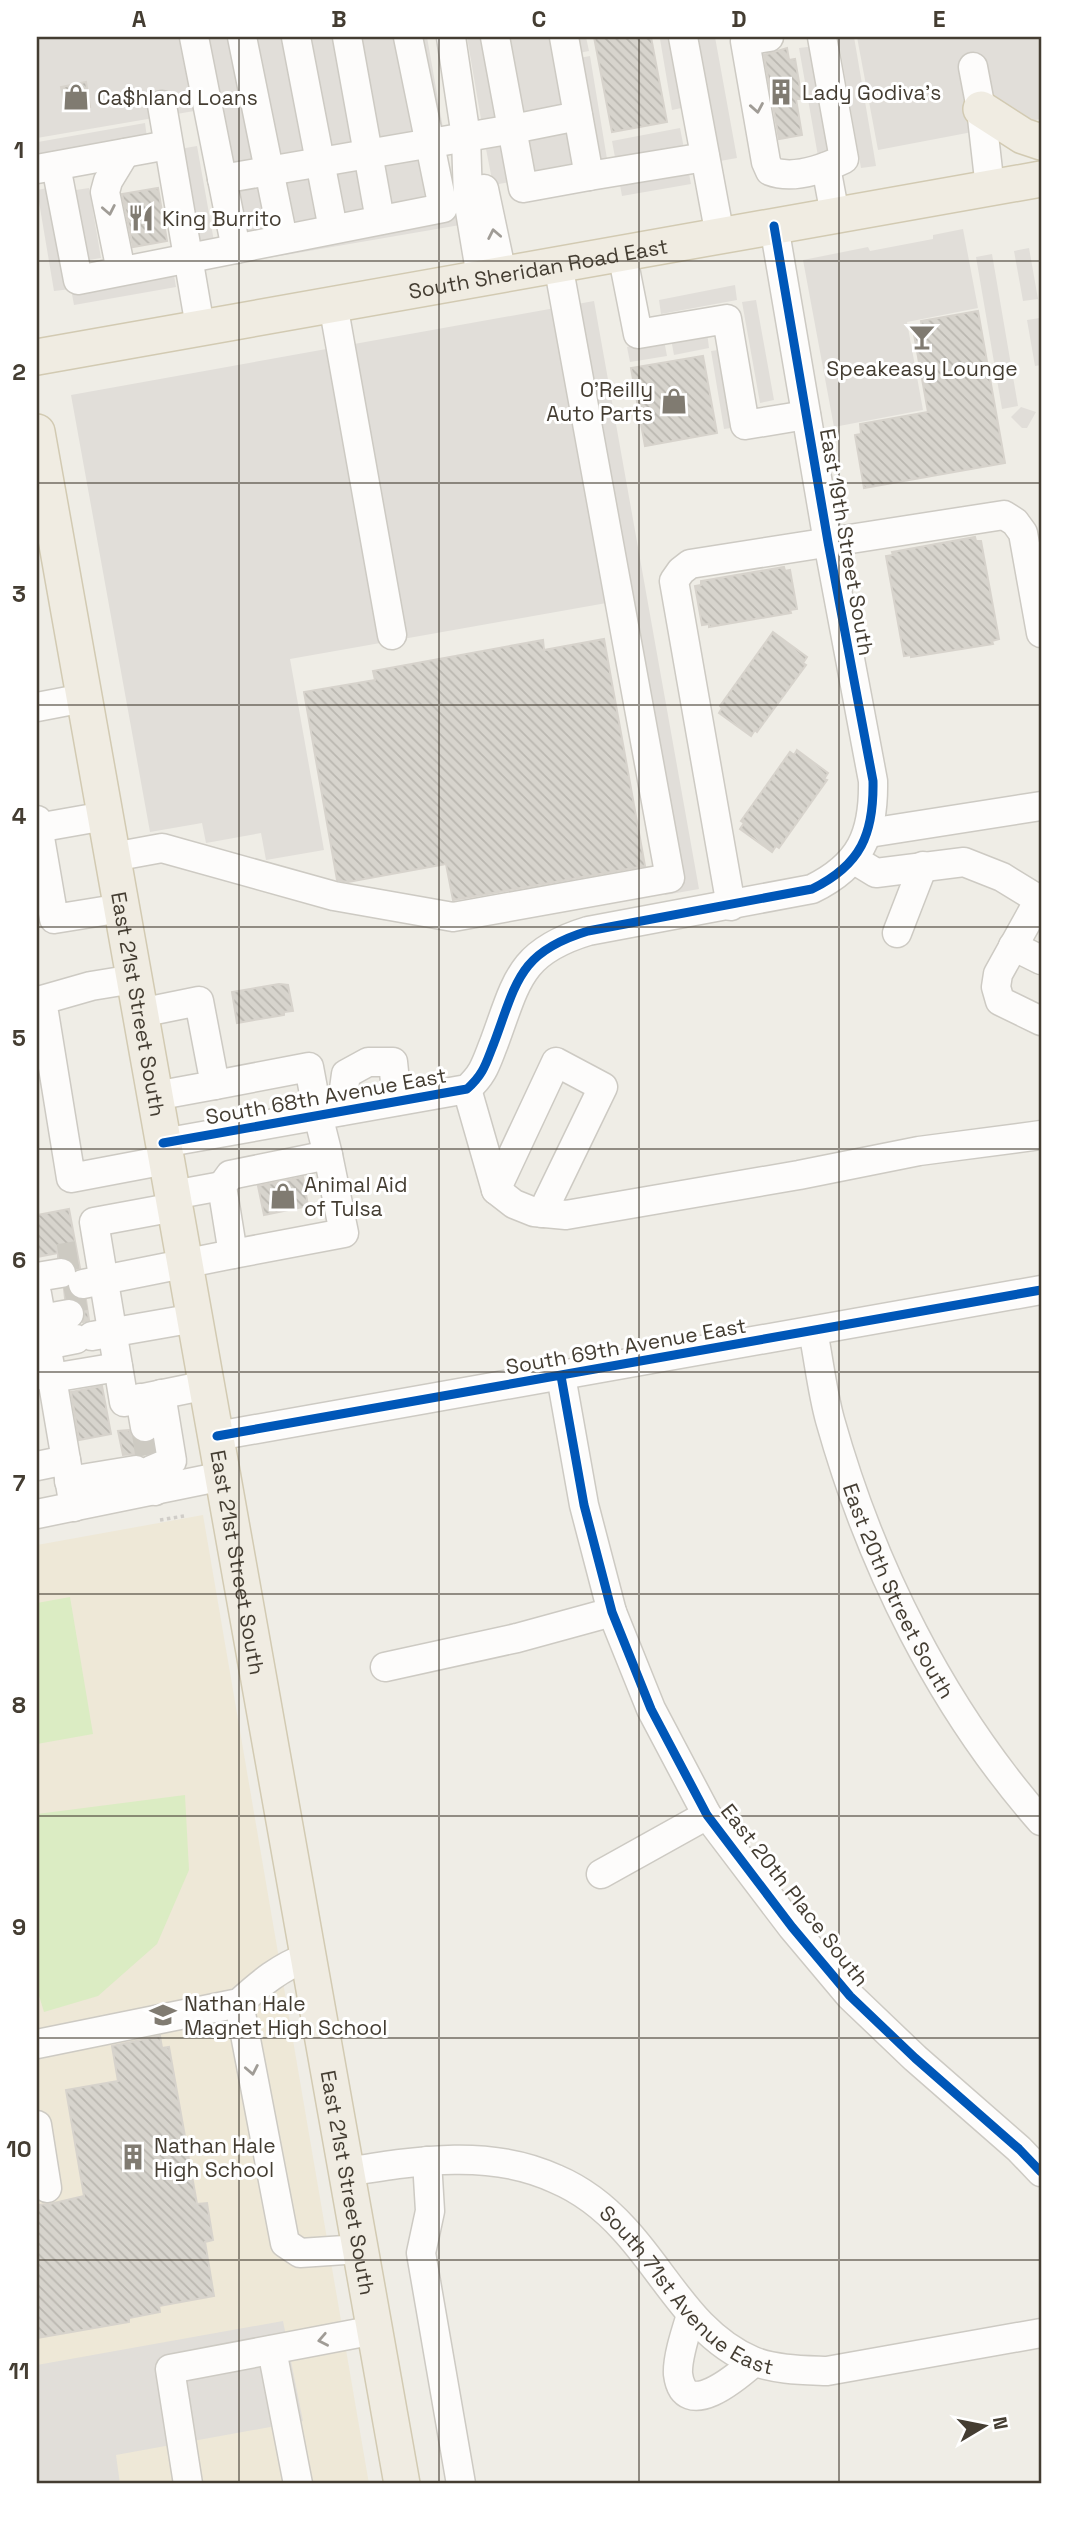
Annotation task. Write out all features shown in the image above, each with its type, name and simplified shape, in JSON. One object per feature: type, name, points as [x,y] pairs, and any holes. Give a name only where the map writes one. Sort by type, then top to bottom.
[{"type":"main road","points":[[981,109],[1023,136],[1041,142]]},
{"type":"main road","name":"South Sheridan Road East","points":[[37,356],[1041,179]]},
{"type":"main road","name":"East 21st Street South","points":[[37,432],[40,474],[113,857],[402,2484]]},
{"type":"street","points":[[194,37],[236,248]]},
{"type":"street","points":[[242,37],[283,239]]},
{"type":"street","points":[[296,37],[333,229]]},
{"type":"street","points":[[347,37],[380,220]]},
{"type":"street","points":[[168,145],[46,168],[78,280],[443,208],[408,37]]},
{"type":"street","points":[[451,37],[466,137],[486,194],[491,276]]},
{"type":"street","points":[[495,37],[523,188],[705,157]]},
{"type":"street","points":[[564,37],[589,176]]},
{"type":"street","points":[[683,37],[720,236]]},
{"type":"street","points":[[769,37],[745,41],[766,162],[770,171],[782,176],[826,167],[844,159],[822,37]]},
{"type":"street","points":[[974,67],[990,188]]},
{"type":"street","points":[[162,105],[200,327]]},
{"type":"street","points":[[222,179],[578,116]]},
{"type":"street","points":[[121,271],[105,192],[108,181],[125,153]]},
{"type":"street","points":[[826,167],[835,215]]},
{"type":"street","name":"East 19th Street South","points":[[774,226],[828,542],[873,781],[874,807],[869,834],[853,859]]},
{"type":"street","points":[[622,253],[638,334],[727,319],[746,425],[806,415]]},
{"type":"street","points":[[113,857],[162,848],[334,896],[453,917],[670,878],[558,264]]},
{"type":"street","points":[[333,304],[392,635]]},
{"type":"street","points":[[731,906],[674,581],[681,571],[691,564],[1004,515],[1015,522],[1023,533],[1041,633]]},
{"type":"street","points":[[37,707],[84,698]]},
{"type":"street","points":[[869,834],[1041,806]]},
{"type":"street","points":[[105,816],[37,825],[46,920],[122,908]]},
{"type":"street","points":[[853,859],[876,873],[964,862],[1002,877],[1040,900],[998,974],[996,987],[1000,1000],[1041,1021]]},
{"type":"street","name":"South 68th Avenue East","points":[[39,1000],[71,1178],[165,1151],[329,1113],[467,1089],[482,1075],[524,969],[536,955],[561,939],[588,931],[812,889],[827,882],[853,859]]},
{"type":"street","points":[[897,933],[923,866]]},
{"type":"street","points":[[1013,946],[1041,960]]},
{"type":"street","points":[[39,1000],[91,986],[137,996],[199,1001],[215,1085]]},
{"type":"street","points":[[74,1310],[185,1264],[344,1233],[328,1155],[329,1113],[346,1074],[368,1062],[393,1062],[397,1101]]},
{"type":"street","points":[[496,1190],[556,1062],[603,1087],[542,1213]]},
{"type":"street","points":[[155,1096],[309,1067],[329,1113]]},
{"type":"street","points":[[467,1089],[496,1190],[514,1205],[542,1213],[566,1215],[799,1175],[919,1151],[1041,1135]]},
{"type":"street","points":[[70,1483],[74,1310],[94,1222],[222,1186],[230,1175],[328,1155]]},
{"type":"street","points":[[222,1186],[233,1254]]},
{"type":"street","name":"South 69th Avenue East","points":[[216,1436],[1041,1290]]},
{"type":"street","points":[[74,1310],[195,1318]]},
{"type":"street","points":[[37,1514],[70,1483],[145,1471],[172,1461],[141,1398],[74,1310]]},
{"type":"street","name":"East 20th Street South","points":[[813,1331],[830,1417],[845,1470],[890,1584],[916,1638],[954,1704],[995,1766],[1041,1821]]},
{"type":"street","name":"East 20th Place South","points":[[561,1376],[584,1505],[612,1612],[652,1709],[707,1815],[792,1927],[850,1996],[1041,2172]]},
{"type":"street","points":[[141,1398],[207,1385]]},
{"type":"street","points":[[137,1428],[141,1398]]},
{"type":"street","points":[[37,1466],[70,1483]]},
{"type":"street","points":[[145,1471],[223,1476]]},
{"type":"street","points":[[385,1667],[612,1612]]},
{"type":"street","points":[[601,1874],[707,1815]]},
{"type":"street","points":[[37,2044],[239,2003],[286,1965],[308,1957]]},
{"type":"street","points":[[239,2003],[285,2243],[300,2253],[360,2249]]},
{"type":"street","points":[[37,2125],[47,2188]]},
{"type":"street","name":"South 71st Avenue East","points":[[346,2172],[457,2159],[514,2166],[556,2179],[578,2190],[600,2206],[625,2230],[691,2315],[719,2340],[754,2362],[796,2370],[827,2371],[1041,2333]]},
{"type":"street","points":[[427,2161],[430,2211],[421,2253],[461,2484]]},
{"type":"street","points":[[691,2315],[678,2372],[684,2389],[690,2395],[706,2396],[734,2380],[754,2362]]},
{"type":"street","points":[[188,2484],[170,2369],[375,2330]]},
{"type":"street","points":[[272,2350],[298,2484]]},
{"type":"path","points":[[160,1520],[184,1516]]},
{"type":"shaded area","points":[[37,37],[427,37],[460,225],[227,265],[200,110],[37,138]]},
{"type":"shaded area","points":[[467,37],[586,37],[589,51],[573,54],[574,59],[590,56],[608,165],[493,185],[486,149],[500,146],[495,117],[481,119]]},
{"type":"shaded area","points":[[670,37],[686,107],[672,110],[660,39]]},
{"type":"shaded area","points":[[698,37],[715,37],[737,158],[720,161]]},
{"type":"shaded area","points":[[838,37],[854,37],[876,166],[861,168]]},
{"type":"shaded area","points":[[857,37],[1041,37],[1041,119],[878,150]]},
{"type":"shaded area","points":[[816,46],[835,159],[819,162],[799,48]]},
{"type":"shaded area","points":[[145,123],[147,138],[40,156],[38,142]]},
{"type":"shaded area","points":[[680,128],[691,184],[622,196],[612,141]]},
{"type":"shaded area","points":[[197,146],[215,247],[198,250],[180,149]]},
{"type":"shaded area","points":[[74,183],[76,190],[89,188],[101,258],[89,260],[90,264],[170,251],[176,287],[74,305],[71,289],[54,291],[37,190]]},
{"type":"shaded area","points":[[963,229],[978,308],[907,322],[923,410],[834,427],[803,260],[868,247],[870,251],[933,239],[933,235]]},
{"type":"shaded area","points":[[1029,248],[1038,299],[1023,301],[1014,251]]},
{"type":"shaded area","points":[[992,254],[1018,406],[1002,409],[976,257]]},
{"type":"shaded area","points":[[735,285],[737,300],[661,314],[659,300]]},
{"type":"shaded area","points":[[756,300],[774,400],[760,403],[742,302]]},
{"type":"shaded area","points":[[594,301],[699,889],[665,895],[612,602],[290,659],[324,850],[266,860],[261,833],[206,843],[202,823],[150,832],[71,395]]},
{"type":"shaded area","points":[[1040,318],[1041,365],[1035,366],[1027,320]]},
{"type":"shaded area","points":[[707,332],[709,348],[674,355],[671,339]]},
{"type":"shaded area","points":[[664,340],[667,356],[630,362],[627,347]]},
{"type":"shaded area","points":[[725,349],[738,427],[724,429],[711,351]]},
{"type":"shaded area","points":[[1021,407],[1036,412],[1027,428],[1022,428],[1011,417]]},
{"type":"shaded area","name":"Nathan Hale Magnet High School","points":[[203,1515],[369,2484],[37,2484],[37,1545]]},
{"type":"shaded area","points":[[283,2321],[303,2421],[116,2455],[120,2484],[37,2484],[37,2365]]},
{"type":"green space","points":[[70,1597],[93,1734],[37,1744],[37,1603]]},
{"type":"green space","points":[[185,1795],[189,1870],[157,1944],[98,1996],[44,2012],[37,1989],[37,1814]]},
{"type":"building","points":[[594,37],[651,37],[667,122],[612,132]]},
{"type":"building","name":"Lady Godiva's","points":[[787,48],[789,60],[795,59],[802,99],[796,99],[802,135],[779,139],[764,55]]},
{"type":"building","name":"Ca$hland Loans","points":[[86,82],[90,107],[66,111],[61,87]]},
{"type":"building","name":"King Burrito","points":[[158,188],[167,241],[133,247],[122,194]]},
{"type":"building","points":[[978,311],[1005,463],[864,488],[855,435],[861,434],[860,424],[928,412],[913,329],[922,327],[921,321]]},
{"type":"building","name":"O'Reilly Auto Parts","points":[[703,356],[717,433],[645,446],[631,368]]},
{"type":"building","points":[[975,537],[976,541],[981,541],[999,639],[992,641],[993,644],[904,656],[886,556],[893,555],[892,552]]},
{"type":"building","points":[[784,567],[785,571],[790,570],[797,609],[790,610],[791,613],[709,627],[709,624],[702,625],[695,586],[701,585],[701,581]]},
{"type":"building","points":[[773,632],[807,657],[803,663],[806,665],[757,732],[755,730],[751,736],[719,713],[722,708],[720,706]]},
{"type":"building","points":[[604,639],[645,866],[453,900],[446,864],[348,882],[337,880],[304,692],[375,680],[373,671],[543,640],[544,650]]},
{"type":"building","points":[[797,750],[828,773],[824,779],[827,780],[779,848],[776,846],[772,852],[740,829],[744,823],[741,821],[790,752],[794,755]]},
{"type":"building","points":[[279,984],[288,985],[293,1011],[237,1023],[232,992]]},
{"type":"building","name":"Animal Aid of Tulsa","points":[[303,1177],[308,1206],[264,1215],[258,1186]]},
{"type":"building","points":[[69,1209],[80,1268],[77,1269],[66,1257],[58,1257],[58,1253],[37,1257],[37,1215]]},
{"type":"building","points":[[67,1288],[77,1299],[86,1300],[89,1320],[83,1322],[85,1310],[82,1304],[75,1299],[65,1298],[64,1289]]},
{"type":"building","points":[[102,1386],[111,1434],[79,1440],[71,1392]]},
{"type":"building","points":[[129,1430],[132,1437],[139,1442],[152,1442],[153,1451],[143,1455],[123,1455],[118,1431]]},
{"type":"building","name":"Nathan Hale High School","points":[[160,2036],[162,2048],[169,2047],[197,2204],[207,2203],[213,2240],[205,2242],[214,2296],[159,2306],[160,2312],[129,2318],[129,2322],[37,2338],[37,2205],[84,2196],[66,2090],[118,2081],[112,2046]]},
{"type":"tunnel","points":[[59,1258],[77,1255]]},
{"type":"tunnel","points":[[66,1300],[85,1296]]},
{"type":"tunnel","points":[[145,1427],[150,1460]]},
{"type":"cycle path","points":[[163,1143],[467,1089],[484,1068],[516,986],[534,959],[547,949],[588,931],[812,889],[842,869],[861,846],[871,817],[873,781],[828,542],[774,226]]},
{"type":"cycle path","points":[[217,1436],[1041,1290]]},
{"type":"cycle path","points":[[561,1376],[584,1505],[612,1612],[651,1709],[707,1815],[792,1927],[850,1996],[1041,2172]]},
{"type":"place","name":"Lady Godiva's","points":[[781,92]]},
{"type":"place","name":"Ca$hland Loans","points":[[76,97]]},
{"type":"place","name":"King Burrito","points":[[141,218]]},
{"type":"place","name":"Speakeasy Lounge","points":[[922,337]]},
{"type":"place","name":"O'Reilly Auto Parts","points":[[674,401]]},
{"type":"place","name":"Animal Aid of Tulsa","points":[[283,1196]]},
{"type":"place","name":"Nathan Hale Magnet High School","points":[[163,2015]]},
{"type":"place","name":"Nathan Hale High School","points":[[133,2157]]}]
